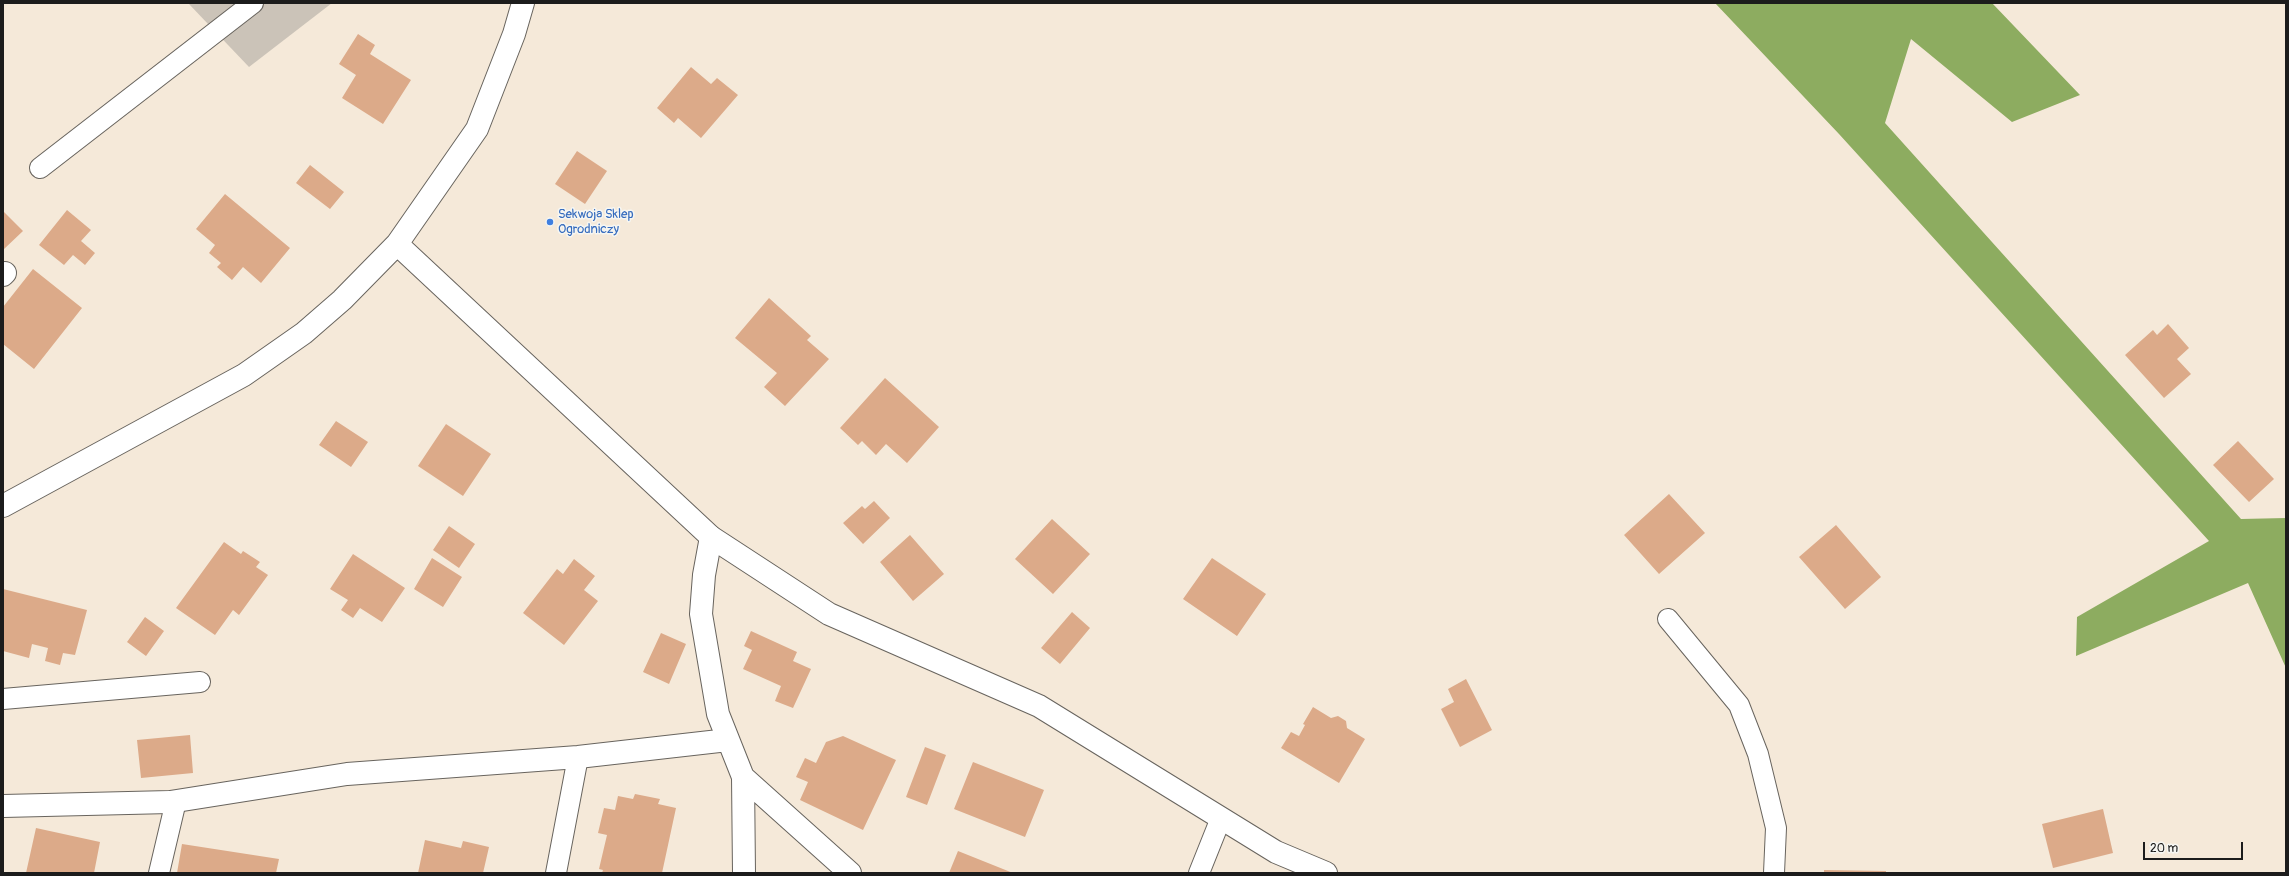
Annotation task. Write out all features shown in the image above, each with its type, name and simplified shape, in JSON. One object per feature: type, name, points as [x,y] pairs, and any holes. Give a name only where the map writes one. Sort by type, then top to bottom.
[{"type":"street","points":[[3,506],[244,375],[304,333],[342,300],[397,244],[477,129],[514,34],[523,3]]},
{"type":"street","points":[[397,244],[711,537],[829,614],[1039,706],[1276,852],[1326,873]]},
{"type":"street","points":[[711,537],[704,574],[701,614],[718,714],[743,777],[744,873]]},
{"type":"street","points":[[3,806],[176,801],[347,774],[578,757],[728,740]]},
{"type":"street","points":[[743,777],[850,873]]},
{"type":"lane","points":[[40,168],[252,3]]},
{"type":"lane","points":[[1668,619],[1739,705],[1758,754],[1776,828],[1774,873]]},
{"type":"lane","points":[[3,699],[200,682]]},
{"type":"lane","points":[[556,873],[578,757]]},
{"type":"lane","points":[[159,873],[176,801]]},
{"type":"lane","points":[[1199,873],[1221,818]]},
{"type":"shaded area","points":[[188,3],[332,3],[249,67]]},
{"type":"green space","points":[[1715,3],[1992,3],[2080,95],[2012,122],[1911,39],[1885,123],[2241,519],[2286,518],[2286,668],[2248,583],[2076,656],[2077,617],[2209,541],[1839,134]]},
{"type":"building","points":[[358,34],[375,45],[370,54],[411,80],[383,124],[342,98],[356,75],[339,64]]},
{"type":"building","points":[[691,67],[711,84],[717,78],[738,95],[701,138],[678,118],[674,123],[657,108]]},
{"type":"building","points":[[577,151],[607,171],[585,204],[555,184]]},
{"type":"building","points":[[310,165],[344,192],[330,209],[296,183]]},
{"type":"building","points":[[225,194],[290,248],[261,283],[243,267],[232,280],[217,267],[221,263],[209,253],[215,245],[196,229]]},
{"type":"building","points":[[67,210],[91,230],[81,241],[95,253],[85,265],[73,255],[64,265],[39,245]]},
{"type":"building","points":[[3,211],[23,231],[3,250]]},
{"type":"building","points":[[33,269],[82,308],[34,369],[3,344],[3,307]]},
{"type":"building","points":[[769,298],[811,336],[807,340],[829,359],[785,406],[764,387],[777,373],[735,338]]},
{"type":"building","points":[[2168,324],[2189,348],[2177,359],[2191,374],[2164,398],[2125,355],[2153,330],[2157,335]]},
{"type":"building","points":[[885,378],[939,427],[907,463],[886,444],[876,455],[862,441],[858,445],[840,428]]},
{"type":"building","points":[[336,421],[368,442],[351,467],[319,445]]},
{"type":"building","points":[[446,424],[491,454],[463,496],[418,466]]},
{"type":"building","points":[[2238,441],[2274,479],[2249,502],[2213,465]]},
{"type":"building","points":[[1669,494],[1705,533],[1659,574],[1624,535]]},
{"type":"building","points":[[874,501],[890,518],[863,544],[843,523],[862,506],[865,509]]},
{"type":"building","points":[[1052,519],[1090,554],[1053,594],[1015,559]]},
{"type":"building","points":[[1836,525],[1881,577],[1845,609],[1799,557]]},
{"type":"building","points":[[449,526],[475,544],[459,568],[433,550]]},
{"type":"building","points":[[910,535],[944,574],[913,601],[880,562]]},
{"type":"building","points":[[224,542],[241,554],[243,551],[260,562],[256,567],[268,575],[239,615],[233,610],[215,635],[176,608]]},
{"type":"building","points":[[353,554],[405,588],[382,622],[360,608],[353,618],[341,610],[348,600],[330,589]]},
{"type":"building","points":[[432,558],[462,577],[443,607],[414,589]]},
{"type":"building","points":[[1212,558],[1266,594],[1237,636],[1183,599]]},
{"type":"building","points":[[574,559],[595,576],[584,590],[598,601],[564,645],[523,613],[557,569],[563,574]]},
{"type":"building","points":[[3,589],[87,610],[75,655],[63,653],[60,665],[45,661],[48,648],[32,644],[29,658],[3,651]]},
{"type":"building","points":[[1072,612],[1090,628],[1060,664],[1041,648]]},
{"type":"building","points":[[145,617],[164,631],[146,656],[127,642]]},
{"type":"building","points":[[751,631],[797,652],[793,661],[811,669],[793,708],[775,701],[781,686],[743,669],[752,650],[744,646]]},
{"type":"building","points":[[661,633],[686,644],[669,684],[643,672]]},
{"type":"building","points":[[1466,679],[1492,730],[1460,747],[1441,709],[1454,702],[1448,689]]},
{"type":"building","points":[[1313,707],[1331,718],[1338,716],[1346,721],[1347,728],[1365,739],[1339,783],[1281,748],[1291,732],[1299,736],[1305,725],[1303,724]]},
{"type":"building","points":[[190,735],[193,773],[141,778],[137,740]]},
{"type":"building","points":[[843,736],[896,760],[863,830],[800,800],[808,782],[796,777],[805,758],[816,763],[826,742]]},
{"type":"building","points":[[925,747],[946,755],[927,805],[906,797]]},
{"type":"building","points":[[973,762],[1044,790],[1025,837],[954,809]]},
{"type":"building","points":[[635,794],[660,799],[658,804],[676,808],[662,873],[602,873],[603,870],[599,869],[607,835],[598,833],[604,808],[615,810],[618,796],[633,799]]},
{"type":"building","points":[[2103,809],[2113,853],[2053,868],[2042,824]]},
{"type":"building","points":[[36,828],[100,842],[94,873],[26,873]]},
{"type":"building","points":[[425,840],[461,848],[463,841],[489,847],[483,873],[418,873]]},
{"type":"building","points":[[182,844],[279,859],[276,873],[177,873]]},
{"type":"building","points":[[958,851],[1013,873],[949,873]]},
{"type":"building","points":[[1824,870],[1886,871],[1886,873],[1824,873]]},
{"type":"place","name":"Sekwoja Sklep Ogrodniczy","points":[[550,222]]}]
